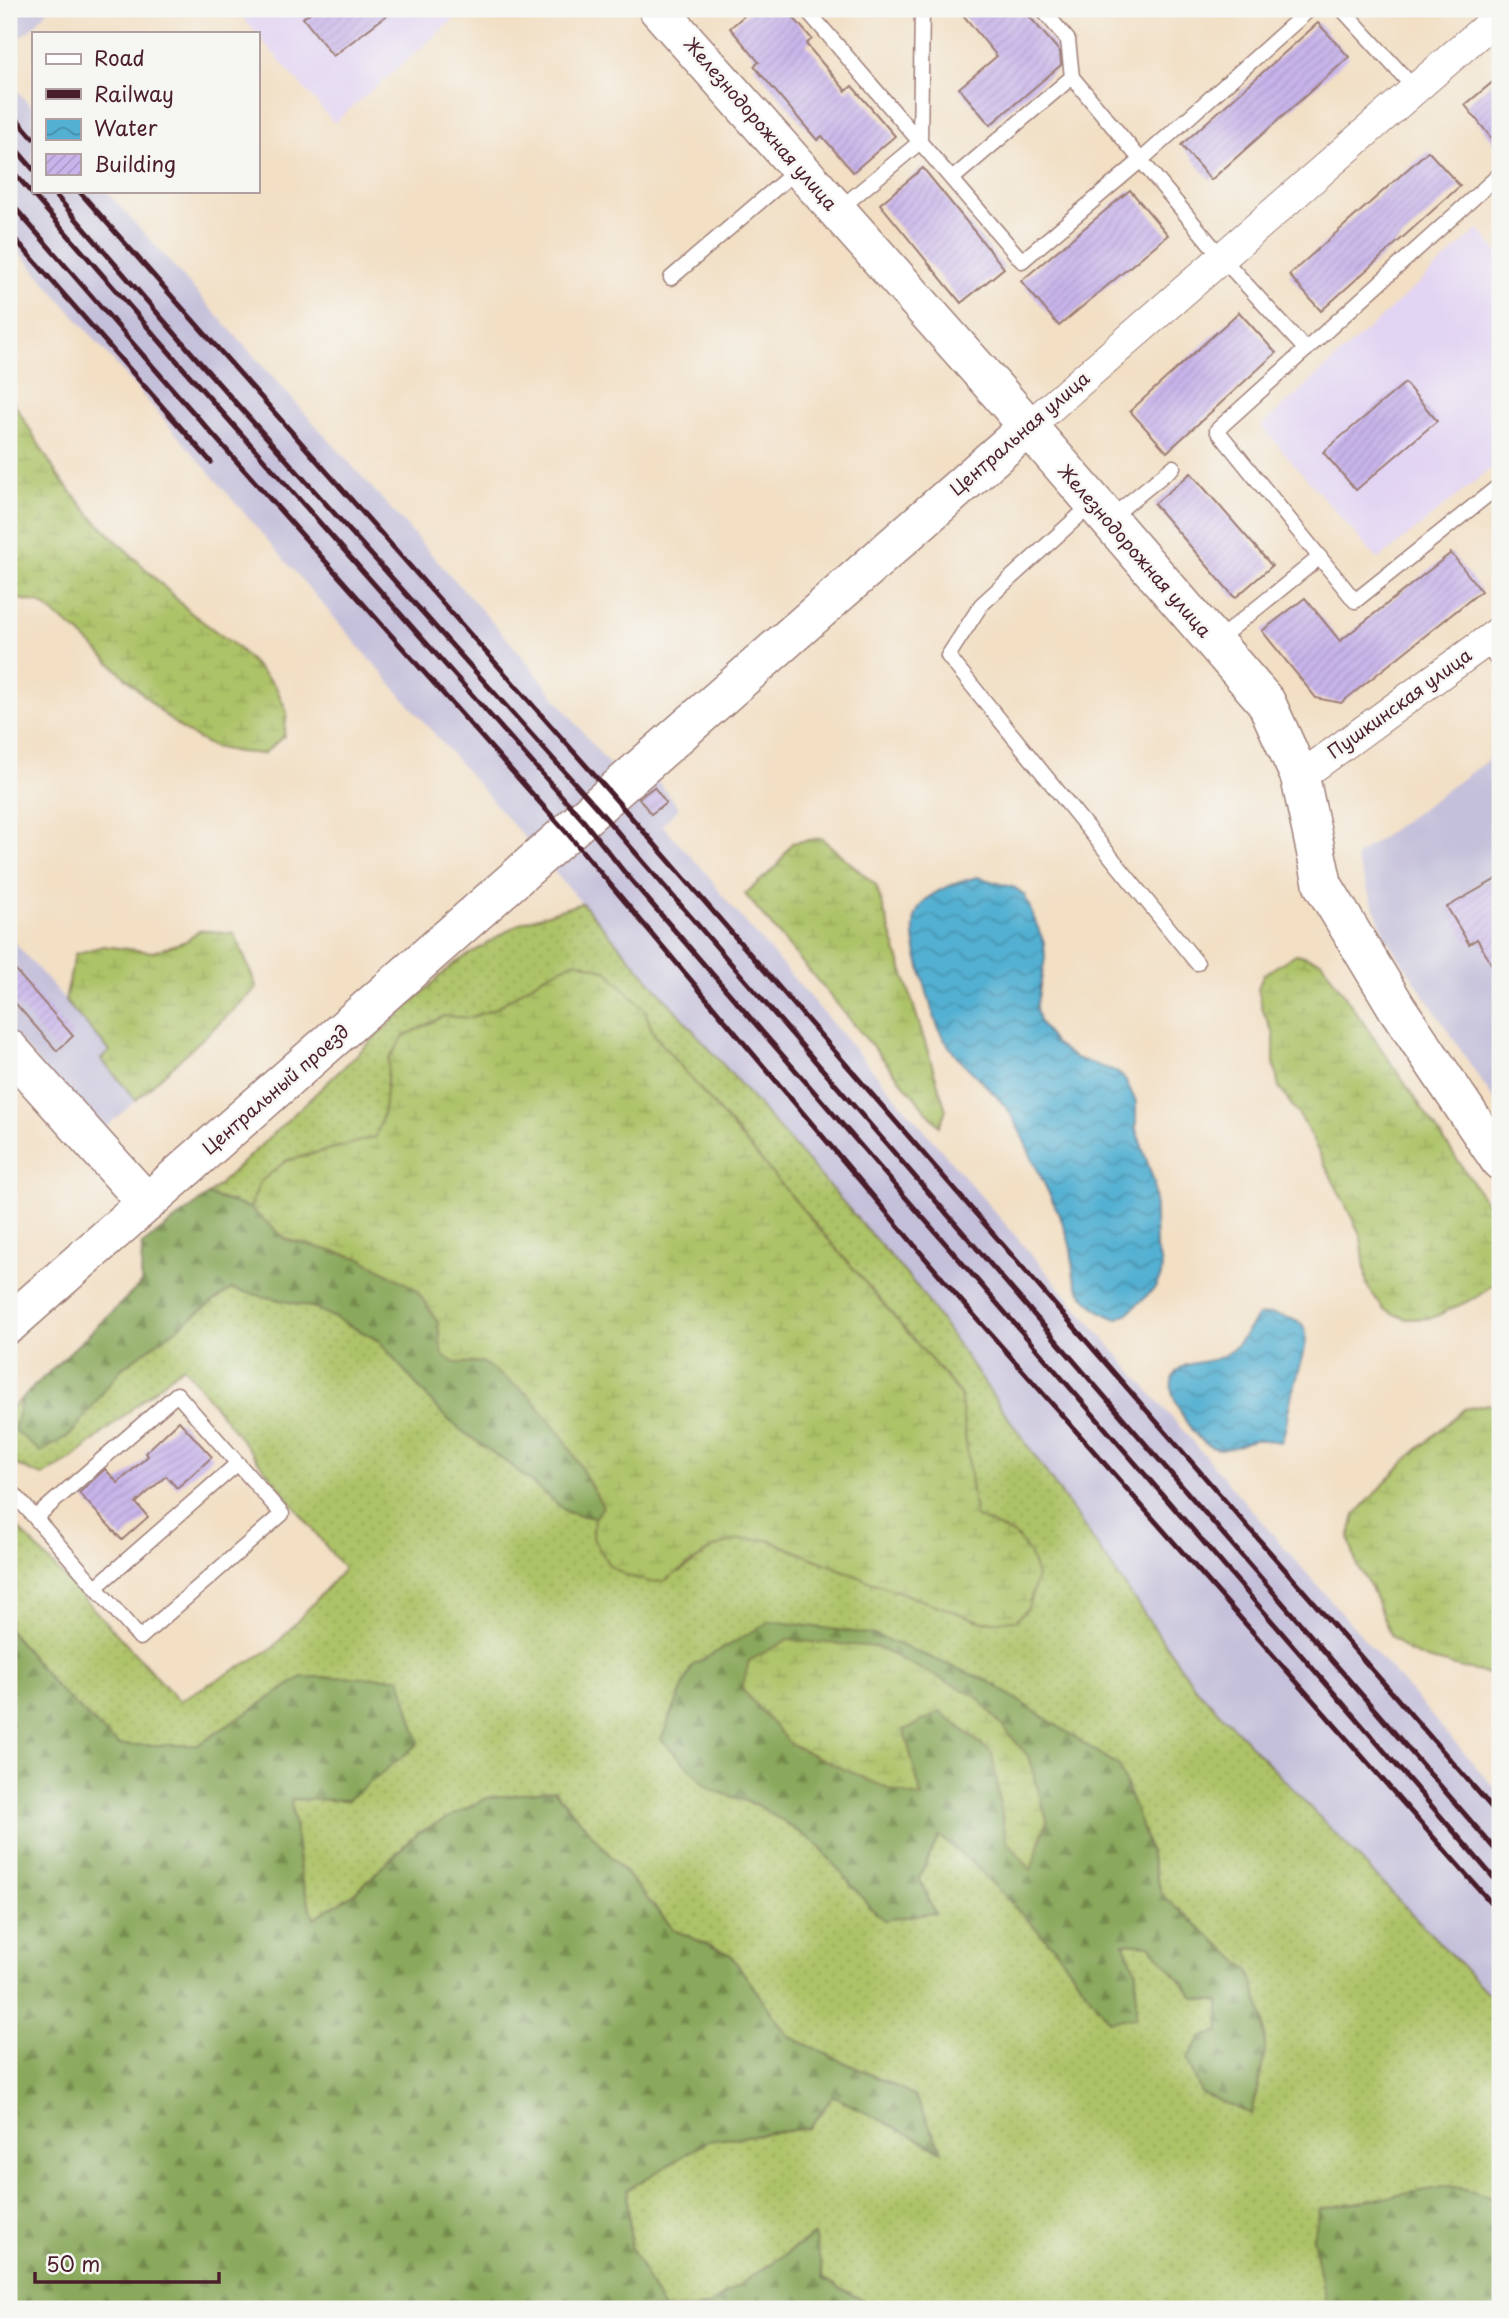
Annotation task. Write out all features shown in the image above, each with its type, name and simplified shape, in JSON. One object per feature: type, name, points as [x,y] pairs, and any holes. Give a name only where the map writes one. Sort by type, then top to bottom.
[{"type":"street","name":"Железнодорожная улица","points":[[669,12],[799,168],[1266,702],[1300,777],[1323,885],[1397,1009],[1500,1161]]},
{"type":"street","name":"Центральная улица","points":[[542,855],[1500,15]]},
{"type":"street","name":"Пушкинская улица","points":[[1300,777],[1495,646]]},
{"type":"street","name":"Центральный проезд","points":[[9,1324],[542,855]]},
{"type":"street","points":[[9,1049],[147,1203]]},
{"type":"lane","points":[[806,9],[1022,261],[1140,161],[1310,9]]},
{"type":"lane","points":[[837,211],[920,142],[922,9]]},
{"type":"lane","points":[[1042,9],[1068,40],[1072,77],[1222,258],[1306,350]]},
{"type":"lane","points":[[1342,9],[1416,90]]},
{"type":"lane","points":[[952,179],[1072,77]]},
{"type":"lane","points":[[671,278],[799,168]]},
{"type":"lane","points":[[1500,174],[1217,430],[1355,601],[1500,485]]},
{"type":"lane","points":[[1172,467],[1101,511],[981,606],[948,656],[1197,963]]},
{"type":"lane","points":[[1214,643],[1320,557]]},
{"type":"lane","points":[[9,1488],[35,1518],[96,1587],[140,1638],[282,1514],[177,1394],[35,1518]]},
{"type":"lane","points":[[96,1587],[238,1463]]},
{"type":"shaded area","points":[[9,9],[49,9],[32,28],[9,45]]},
{"type":"shaded area","points":[[235,9],[466,9],[334,123],[259,37],[259,32],[255,32]]},
{"type":"shaded area","points":[[9,81],[32,108],[32,192],[107,192],[519,652],[610,766],[632,749],[679,808],[662,825],[707,874],[721,894],[1255,1514],[1500,1794],[1500,2006],[1195,1687],[919,1289],[481,788],[9,240]]},
{"type":"shaded area","points":[[1479,229],[1500,255],[1500,461],[1378,560],[1261,426]]},
{"type":"shaded area","points":[[1500,751],[1500,1109],[1385,936],[1355,857]]},
{"type":"shaded area","points":[[9,936],[110,1051],[101,1060],[136,1100],[99,1133],[9,1029]]},
{"type":"green space","points":[[9,395],[58,476],[93,518],[191,613],[237,647],[276,687],[287,712],[284,736],[263,754],[213,747],[189,734],[170,720],[79,633],[40,603],[9,597]]},
{"type":"green space","points":[[821,838],[876,885],[946,1110],[939,1126],[745,894],[777,866],[792,843]]},
{"type":"green space","points":[[582,903],[919,1289],[1195,1687],[1500,2006],[1500,2200],[1450,2186],[1319,2209],[1313,2237],[1328,2309],[873,2309],[866,2302],[824,2279],[813,2235],[708,2306],[696,2309],[663,2309],[631,2247],[627,2190],[708,2141],[809,2128],[833,2096],[941,2150],[914,2095],[788,2036],[731,1955],[674,1930],[554,1790],[418,1833],[355,1893],[314,1918],[301,1879],[291,1799],[348,1800],[302,1677],[198,1745],[118,1745],[56,1687],[9,1630],[9,1518],[179,1701],[273,1648],[344,1569],[183,1366],[72,1459],[42,1476],[9,1462],[9,1410],[22,1398],[14,1430],[71,1434],[121,1369],[231,1289],[316,1308],[378,1340],[441,1413],[462,1431],[513,1467],[567,1512],[594,1518],[593,1538],[679,1572],[715,1547],[741,1539],[768,1540],[874,1583],[983,1622],[1015,1535],[975,1516],[960,1394],[654,1035],[644,1009],[544,976],[495,1009],[469,1018],[444,1016],[389,1059],[384,1111],[376,1137],[286,1161],[260,1182],[250,1208],[208,1195],[452,965],[520,923]],"holes":[[[710,1789],[1144,1833],[1162,1895],[1249,1970],[1264,2020],[1265,2052],[1252,2114],[1201,2093],[1201,2038],[1220,2031],[1219,2001],[1195,1998],[1150,1945],[1122,1942],[1109,2020],[1052,1945],[976,1866],[938,1835],[919,1879],[884,1920],[816,1843],[757,1805]]]},
{"type":"green space","points":[[200,930],[235,934],[257,988],[136,1100],[101,1059],[110,1051],[65,1001],[75,954],[103,946],[152,952],[186,941]]},
{"type":"green space","points":[[1296,954],[1321,961],[1500,1222],[1500,1275],[1497,1282],[1477,1297],[1432,1318],[1406,1319],[1384,1310],[1367,1286],[1361,1236],[1303,1121],[1279,1087],[1274,1063],[1274,1035],[1263,1011],[1258,989],[1263,975]]},
{"type":"green space","points":[[576,961],[607,971],[644,1009],[654,1035],[960,1394],[975,1516],[1015,1535],[1029,1552],[1037,1576],[1028,1608],[1016,1620],[983,1622],[874,1583],[768,1540],[741,1539],[715,1547],[664,1581],[650,1582],[627,1576],[609,1565],[593,1538],[594,1518],[603,1507],[566,1441],[529,1395],[482,1362],[455,1363],[442,1355],[438,1322],[416,1289],[360,1258],[286,1239],[250,1208],[260,1182],[286,1161],[376,1137],[384,1111],[389,1059],[404,1036],[444,1016],[469,1018],[495,1009],[544,976]]},
{"type":"green space","points":[[208,1195],[250,1208],[286,1239],[360,1258],[416,1289],[438,1322],[442,1355],[455,1363],[482,1362],[529,1395],[566,1441],[604,1507],[594,1518],[567,1512],[441,1413],[378,1340],[316,1308],[231,1289],[121,1369],[71,1434],[41,1452],[14,1430],[22,1398],[141,1284],[142,1245]]},
{"type":"green space","points":[[1488,1404],[1500,1408],[1500,1677],[1430,1660],[1409,1652],[1390,1635],[1371,1587],[1357,1566],[1349,1539],[1355,1515],[1409,1457],[1464,1409]]},
{"type":"green space","points":[[771,1621],[875,1635],[988,1681],[1119,1766],[1144,1833],[1162,1895],[1249,1970],[1264,2020],[1265,2052],[1252,2114],[1201,2093],[1187,2059],[1201,2038],[1220,2031],[1219,2002],[1195,1998],[1150,1945],[1123,1943],[1136,1970],[1136,2017],[1109,2021],[1052,1945],[976,1866],[939,1836],[919,1878],[935,1913],[884,1920],[816,1843],[757,1805],[710,1789],[661,1739],[692,1666]],"holes":[[[876,1647],[976,1696],[1028,1756],[1047,1820],[1006,1839],[992,1753],[940,1712],[904,1730],[922,1798]]]},
{"type":"green space","points":[[9,1630],[56,1687],[118,1745],[198,1745],[302,1677],[400,1678],[419,1743],[348,1800],[291,1799],[301,1879],[314,1918],[355,1893],[418,1833],[487,1798],[554,1790],[674,1930],[731,1955],[788,2036],[914,2095],[942,2151],[833,2096],[809,2128],[708,2141],[627,2190],[631,2247],[663,2309],[9,2309]]},
{"type":"green space","points":[[787,1640],[876,1647],[976,1696],[1028,1756],[1047,1820],[1031,1870],[1006,1839],[992,1753],[941,1712],[904,1730],[922,1798],[891,1790],[791,1745],[742,1689],[749,1661]]},
{"type":"green space","points":[[1450,2186],[1500,2200],[1500,2309],[1327,2309],[1313,2237],[1319,2209]]},
{"type":"green space","points":[[814,2235],[824,2279],[866,2302],[873,2309],[696,2309],[708,2306]]},
{"type":"water","points":[[977,877],[1015,888],[1025,896],[1044,943],[1045,958],[1036,1009],[1039,1021],[1054,1043],[1075,1058],[1115,1071],[1125,1079],[1136,1102],[1136,1129],[1154,1182],[1156,1249],[1162,1264],[1161,1276],[1155,1288],[1128,1313],[1117,1319],[1096,1308],[1080,1291],[1074,1276],[1071,1249],[1065,1229],[1014,1120],[994,1093],[950,1047],[934,1017],[914,940],[917,912],[924,901],[937,892]]},
{"type":"water","points":[[1272,1314],[1299,1323],[1306,1336],[1281,1442],[1254,1440],[1223,1449],[1207,1445],[1188,1425],[1174,1398],[1174,1375],[1186,1365],[1229,1353],[1258,1316]]},
{"type":"building","points":[[315,9],[395,9],[333,56],[303,18]]},
{"type":"building","points":[[752,9],[786,9],[812,39],[806,44],[846,91],[852,86],[895,136],[853,172],[822,136],[817,140],[754,66],[759,62],[730,28]]},
{"type":"building","points":[[958,9],[1023,9],[1060,52],[1061,65],[990,125],[959,88],[997,56]]},
{"type":"building","points":[[1318,23],[1349,57],[1211,180],[1181,145]]},
{"type":"building","points":[[1500,76],[1500,149],[1465,105]]},
{"type":"building","points":[[1428,151],[1460,186],[1321,311],[1289,275]]},
{"type":"building","points":[[923,168],[1004,268],[961,303],[880,204]]},
{"type":"building","points":[[1130,190],[1168,235],[1059,326],[1021,281]]},
{"type":"building","points":[[1239,312],[1276,353],[1167,452],[1130,411]]},
{"type":"building","points":[[1405,383],[1437,421],[1356,490],[1323,452]]},
{"type":"building","points":[[1191,473],[1272,566],[1235,598],[1154,504]]},
{"type":"building","points":[[1451,553],[1481,591],[1341,703],[1316,698],[1262,631],[1305,598],[1340,641]]},
{"type":"building","points":[[654,787],[666,803],[651,814],[639,798]]},
{"type":"building","points":[[1500,877],[1500,979],[1477,939],[1469,944],[1447,907]]},
{"type":"building","points":[[9,963],[73,1036],[57,1051],[9,996]]},
{"type":"building","points":[[179,1421],[212,1457],[177,1488],[166,1476],[136,1503],[148,1517],[122,1540],[79,1493],[105,1469],[118,1483],[148,1456],[145,1453]]},
{"type":"railway","points":[[9,110],[32,137]]},
{"type":"railway","points":[[9,141],[32,168]]},
{"type":"railway","points":[[9,167],[582,819],[625,873],[1500,1885]]},
{"type":"railway","points":[[53,192],[203,366],[596,807],[1500,1855]]},
{"type":"railway","points":[[80,192],[611,794],[1500,1817]]},
{"type":"railway","points":[[9,201],[567,833],[958,1297],[1500,1913]]},
{"type":"railway","points":[[9,232],[211,462]]}]
